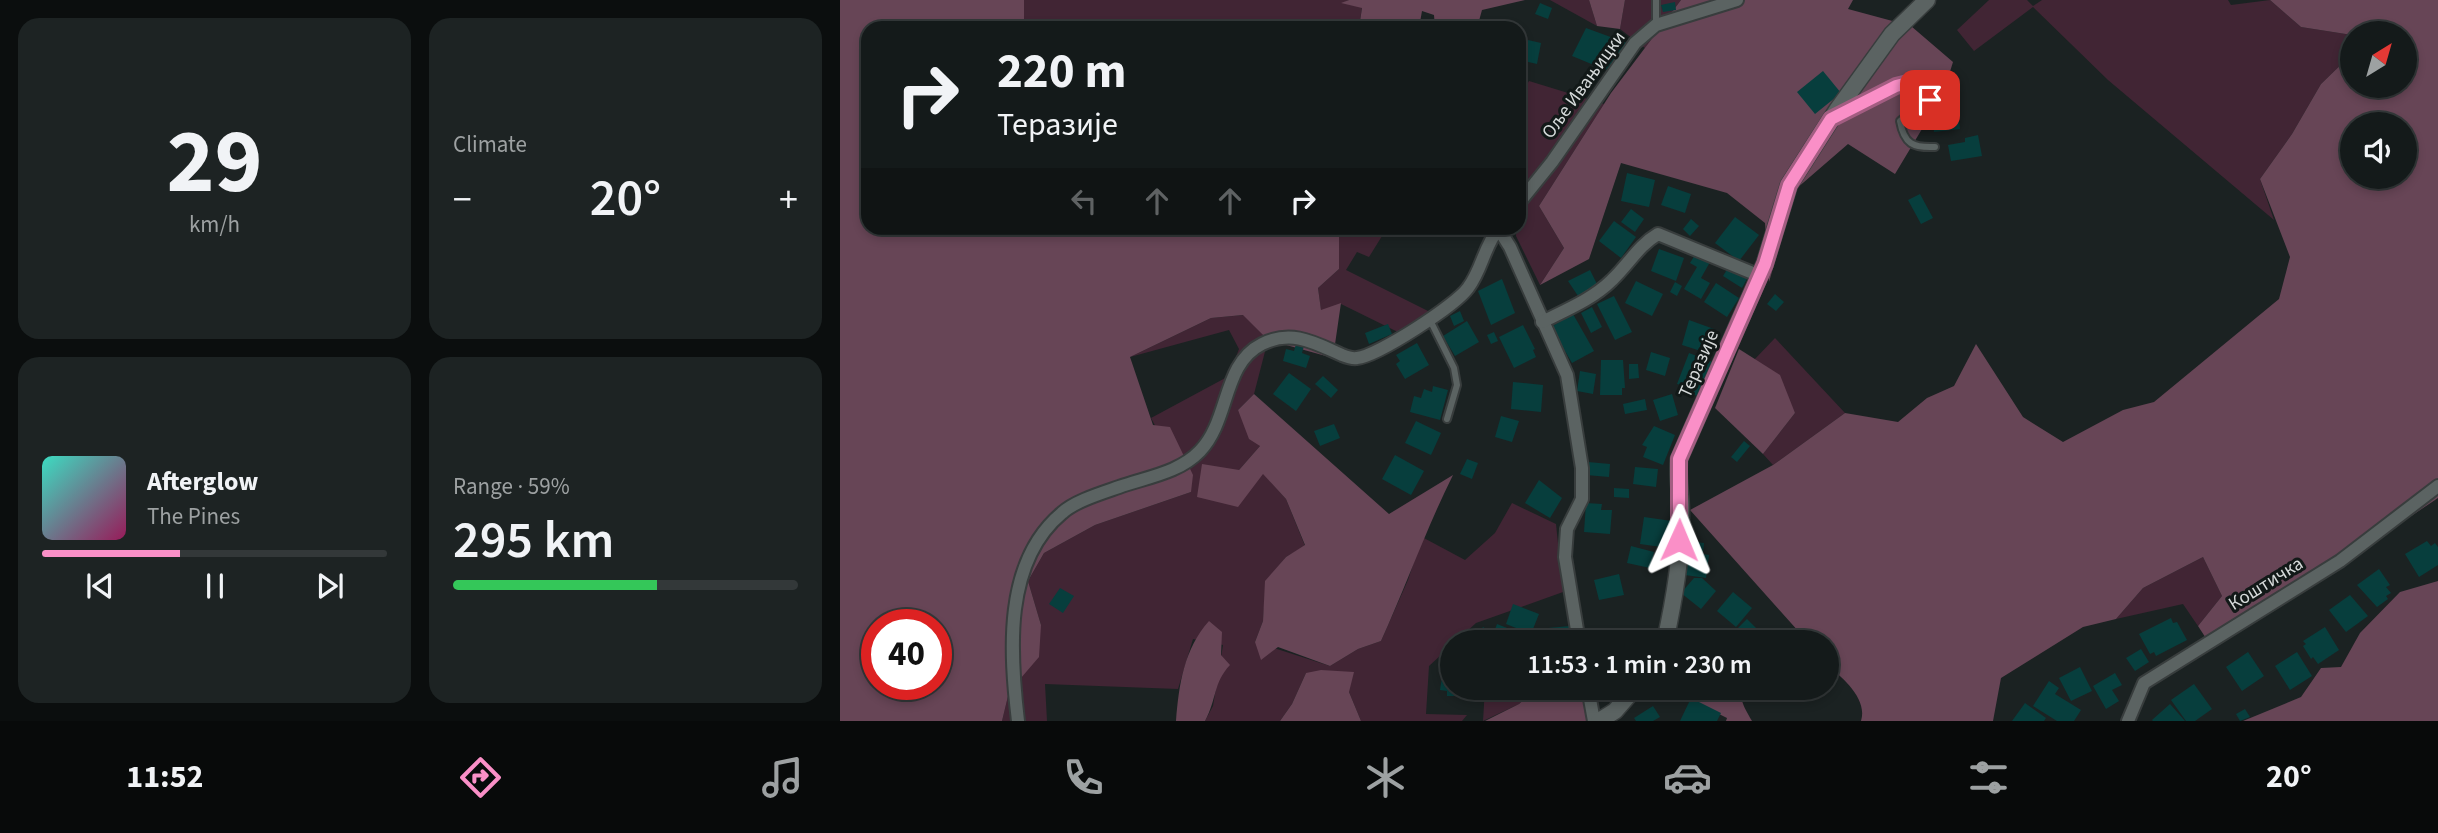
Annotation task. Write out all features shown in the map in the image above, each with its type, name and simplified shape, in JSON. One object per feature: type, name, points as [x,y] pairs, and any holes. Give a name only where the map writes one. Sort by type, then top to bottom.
[{"type":"street","name":"Оље Ивањицки","points":[[1526,194],[1552,162],[1635,43],[1656,25],[1737,0]]},
{"type":"street","name":"Теразије","points":[[1668,630],[1675,594],[1681,513],[1677,483],[1679,459],[1760,276],[1789,185],[1831,119],[1892,34],[1927,0]]},
{"type":"street","points":[[1542,321],[1588,299],[1612,281],[1647,240],[1658,234],[1760,276]]},
{"type":"street","points":[[1018,721],[1013,678],[1016,596],[1032,545],[1063,512],[1116,488],[1174,469],[1198,454],[1220,422],[1238,365],[1260,345],[1279,338],[1305,338],[1344,356],[1358,358],[1430,320],[1471,286],[1486,247],[1494,235]]},
{"type":"street","points":[[1503,235],[1567,375],[1582,468],[1582,499],[1567,529],[1565,557],[1577,630]]},
{"type":"street","name":"Коштичка","points":[[2128,721],[2144,682],[2340,561],[2438,486]]},
{"type":"street","points":[[1591,700],[1596,721],[1615,711],[1625,700]]},
{"type":"lane","points":[[1656,0],[1656,25]]},
{"type":"lane","points":[[1831,119],[1896,86],[1928,81],[1935,86],[1935,93],[1900,121],[1902,134],[1909,143],[1916,148],[1935,147]]},
{"type":"lane","points":[[1430,320],[1454,368],[1457,385],[1447,419]]},
{"type":"shaded area","points":[[840,0],[1024,0],[1024,21],[861,21],[861,235],[1339,235],[1339,269],[1318,288],[1321,310],[1341,303],[1333,358],[1268,340],[1243,315],[1211,318],[1130,357],[1153,425],[1170,427],[1193,475],[1191,492],[1095,525],[1044,553],[1028,581],[1041,625],[1039,657],[1009,692],[1002,721],[840,721]]},
{"type":"shaded area","points":[[1024,0],[1349,0],[1343,3],[1362,7],[1360,21],[1024,21]]},
{"type":"shaded area","points":[[1349,0],[1525,0],[1482,10],[1479,21],[1434,21],[1434,15],[1422,11],[1420,21],[1360,21],[1362,8],[1341,3]]},
{"type":"shaded area","points":[[1550,0],[1589,0],[1597,26]]},
{"type":"shaded area","points":[[1589,0],[1625,0],[1620,29],[1597,26]]},
{"type":"shaded area","points":[[1625,0],[1681,0],[1645,48],[1620,29]]},
{"type":"shaded area","points":[[1681,0],[1853,0],[1848,9],[1911,26],[1953,62],[1943,94],[1895,174],[1848,144],[1796,189],[1769,282],[1765,223],[1727,193],[1621,163],[1589,259],[1540,285],[1564,248],[1539,206],[1611,93]]},
{"type":"shaded area","points":[[1989,0],[2027,0],[2033,6],[2042,0],[2228,0],[2231,5],[2270,0],[2301,27],[2340,33],[2340,66],[2321,84],[2292,134],[2260,179],[2274,220],[2108,80],[2033,7],[1974,51],[1957,30]]},
{"type":"shaded area","points":[[2270,0],[2438,0],[2438,498],[2213,649],[2198,626],[2222,596],[2203,557],[2143,588],[2116,619],[2083,627],[2001,678],[1993,721],[1861,721],[1861,704],[1839,675],[1839,630],[1797,630],[1690,510],[1773,465],[1845,413],[1898,422],[1927,398],[1954,386],[1976,344],[2023,417],[2063,442],[2123,410],[2154,402],[2279,299],[2290,257],[2260,179],[2292,134],[2321,84],[2340,66],[2340,98],[2417,98],[2417,21],[2340,21],[2340,33],[2301,27]]},
{"type":"shaded area","points":[[1529,81],[1604,104],[1539,206],[1564,248],[1540,285],[1516,236],[1526,235],[1526,86]]},
{"type":"shaded area","points":[[1338,235],[1383,235],[1369,257],[1357,252],[1346,270],[1432,313],[1402,334],[1341,304],[1321,311],[1318,288],[1339,269]]},
{"type":"shaded area","points":[[1244,315],[1268,340],[1254,394],[1238,410],[1260,446],[1239,470],[1197,497],[1263,473],[1286,499],[1305,546],[1286,557],[1266,581],[1263,621],[1255,642],[1330,666],[1358,649],[1381,641],[1408,580],[1422,537],[1465,560],[1495,533],[1512,503],[1556,524],[1563,592],[1476,623],[1468,630],[1440,630],[1440,656],[1429,666],[1426,714],[1467,715],[1462,721],[1361,721],[1349,692],[1306,673],[1292,704],[1280,721],[1205,721],[1213,706],[1223,645],[1193,639],[1178,689],[1045,684],[1047,721],[1002,721],[1009,692],[1041,625],[1028,581],[1044,553],[1095,525],[1191,492],[1151,418],[1229,376],[1239,349],[1229,330],[1130,357],[1211,318]]},
{"type":"shaded area","points":[[1775,338],[1845,413],[1773,465],[1763,454],[1795,413],[1754,360]]},
{"type":"shaded area","points":[[1739,349],[1780,375],[1795,413],[1763,454],[1715,408]]},
{"type":"shaded area","points":[[1254,394],[1389,514],[1453,475],[1381,641],[1358,649],[1330,666],[1278,647],[1261,660],[1255,642],[1263,621],[1265,581],[1286,557],[1305,545],[1286,499],[1263,474],[1238,507],[1197,497],[1202,464],[1239,470],[1260,446],[1249,439],[1238,410]]},
{"type":"shaded area","points":[[2203,557],[2222,596],[2198,626],[2183,604],[2116,619],[2143,588]]},
{"type":"shaded area","points":[[2438,581],[2438,721],[2243,721],[2301,697],[2321,668],[2341,667],[2360,633],[2400,592]]},
{"type":"shaded area","points":[[1209,621],[1222,632],[1221,655],[1230,665],[1221,678],[1205,721],[1176,721],[1188,655]]},
{"type":"shaded area","points":[[1321,670],[1354,672],[1349,692],[1361,721],[1280,721],[1292,704],[1306,673]]},
{"type":"shaded area","points":[[1484,700],[1524,700],[1519,704],[1483,721]]},
{"type":"shaded area","points":[[1524,700],[1592,700],[1589,721],[1485,721]]},
{"type":"shaded area","points":[[1691,700],[1742,700],[1752,721],[1726,721],[1727,718]]},
{"type":"building","points":[[1675,2],[1676,10],[1663,12],[1661,5]]},
{"type":"building","points":[[1540,3],[1552,8],[1548,19],[1535,14]]},
{"type":"building","points":[[1586,28],[1627,43],[1606,70],[1572,56]]},
{"type":"building","points":[[1528,40],[1541,43],[1537,64],[1526,61]]},
{"type":"building","points":[[1823,71],[1841,93],[1815,114],[1797,92]]},
{"type":"building","points":[[1958,111],[1960,129],[1934,132],[1932,113]]},
{"type":"building","points":[[1978,135],[1982,156],[1951,161],[1948,145],[1965,142],[1965,138]]},
{"type":"building","points":[[1627,173],[1655,180],[1649,207],[1621,201]]},
{"type":"building","points":[[1668,186],[1691,194],[1685,213],[1661,205]]},
{"type":"building","points":[[1920,194],[1933,218],[1921,224],[1908,200]]},
{"type":"building","points":[[1631,209],[1644,219],[1635,232],[1621,222]]},
{"type":"building","points":[[1735,217],[1759,235],[1739,261],[1715,243]]},
{"type":"building","points":[[1691,219],[1699,226],[1690,236],[1683,229]]},
{"type":"building","points":[[1614,221],[1636,237],[1621,258],[1599,241]]},
{"type":"building","points":[[1659,249],[1684,258],[1676,281],[1651,271]]},
{"type":"building","points":[[1696,253],[1710,262],[1701,278],[1710,283],[1701,299],[1684,289],[1697,267],[1690,263]]},
{"type":"building","points":[[1728,268],[1747,279],[1742,288],[1723,276]]},
{"type":"building","points":[[1590,270],[1597,284],[1588,289],[1591,294],[1580,299],[1568,281]]},
{"type":"building","points":[[1502,279],[1515,313],[1491,325],[1478,291]]},
{"type":"building","points":[[1636,281],[1663,294],[1652,316],[1625,303]]},
{"type":"building","points":[[1675,282],[1682,286],[1677,296],[1670,292]]},
{"type":"building","points":[[1716,283],[1739,298],[1727,317],[1704,302]]},
{"type":"building","points":[[1775,294],[1784,302],[1776,311],[1767,304]]},
{"type":"building","points":[[1614,296],[1632,332],[1615,340],[1597,304]]},
{"type":"building","points":[[1592,307],[1602,327],[1591,333],[1581,313]]},
{"type":"building","points":[[1460,311],[1464,321],[1454,326],[1450,316]]},
{"type":"building","points":[[1573,314],[1594,351],[1572,363],[1551,327]]},
{"type":"building","points":[[1689,320],[1714,329],[1707,353],[1682,345]]},
{"type":"building","points":[[1467,321],[1479,342],[1455,356],[1443,336]]},
{"type":"building","points":[[1388,324],[1392,334],[1369,344],[1365,333]]},
{"type":"building","points":[[1523,325],[1536,357],[1514,368],[1499,337]]},
{"type":"building","points":[[1494,332],[1498,341],[1491,344],[1487,335]]},
{"type":"building","points":[[1417,343],[1429,365],[1405,379],[1396,364],[1400,361],[1396,355]]},
{"type":"building","points":[[1296,344],[1304,346],[1302,353],[1310,356],[1306,368],[1283,361],[1286,349],[1294,351]]},
{"type":"building","points":[[1651,352],[1670,358],[1665,376],[1646,370]]},
{"type":"building","points":[[1689,353],[1715,363],[1703,394],[1699,392],[1697,396],[1679,389],[1681,385],[1677,384]]},
{"type":"building","points":[[1601,360],[1623,360],[1625,388],[1622,388],[1622,395],[1600,395]]},
{"type":"building","points":[[1629,364],[1638,364],[1639,378],[1629,379]]},
{"type":"building","points":[[1580,371],[1596,374],[1593,394],[1577,391]]},
{"type":"building","points":[[1289,373],[1311,389],[1296,411],[1273,394]]},
{"type":"building","points":[[1323,376],[1338,390],[1331,398],[1315,384]]},
{"type":"building","points":[[1513,382],[1543,385],[1541,412],[1511,409]]},
{"type":"building","points":[[1433,386],[1448,390],[1440,420],[1410,412],[1414,396],[1421,398],[1424,389],[1432,392]]},
{"type":"building","points":[[1672,394],[1678,415],[1660,421],[1653,400]]},
{"type":"building","points":[[1645,399],[1647,410],[1625,414],[1623,404]]},
{"type":"building","points":[[1501,416],[1519,421],[1512,442],[1495,437]]},
{"type":"building","points":[[1416,421],[1441,433],[1431,455],[1405,443]]},
{"type":"building","points":[[1334,424],[1340,438],[1320,446],[1314,431]]},
{"type":"building","points":[[1654,426],[1675,435],[1663,465],[1643,457],[1647,447],[1642,445]]},
{"type":"building","points":[[1744,441],[1750,446],[1737,462],[1731,457]]},
{"type":"building","points":[[1395,455],[1424,471],[1411,495],[1382,479]]},
{"type":"building","points":[[1467,459],[1478,463],[1472,479],[1460,474]]},
{"type":"building","points":[[1588,462],[1610,464],[1609,477],[1586,475]]},
{"type":"building","points":[[1635,467],[1658,469],[1656,487],[1633,484]]},
{"type":"building","points":[[1539,480],[1562,498],[1550,518],[1525,503]]},
{"type":"building","points":[[1614,488],[1629,489],[1629,498],[1614,497]]},
{"type":"building","points":[[1586,503],[1602,504],[1601,510],[1612,510],[1610,534],[1584,532]]},
{"type":"building","points":[[1644,517],[1672,521],[1668,548],[1640,544]]},
{"type":"building","points":[[1689,541],[1704,543],[1703,554],[1709,555],[1706,578],[1685,575]]},
{"type":"building","points":[[2427,541],[2431,546],[2435,543],[2438,547],[2438,565],[2419,577],[2405,554]]},
{"type":"building","points":[[1631,546],[1654,552],[1650,568],[1627,563]]},
{"type":"building","points":[[2379,569],[2390,585],[2386,587],[2391,593],[2386,596],[2388,599],[2377,607],[2357,585]]},
{"type":"building","points":[[1619,574],[1624,595],[1599,600],[1594,580]]},
{"type":"building","points":[[1694,578],[1702,578],[1716,591],[1701,609],[1681,593]]},
{"type":"building","points":[[1060,588],[1074,596],[1063,613],[1049,604]]},
{"type":"building","points":[[1733,592],[1752,608],[1736,627],[1717,611]]},
{"type":"building","points":[[2350,595],[2368,616],[2346,632],[2329,610]]},
{"type":"building","points":[[1513,604],[1539,614],[1533,630],[1521,630],[1506,624]]},
{"type":"building","points":[[2171,618],[2173,623],[2177,622],[2187,640],[2156,656],[2154,652],[2150,654],[2139,634]]},
{"type":"building","points":[[1747,619],[1758,630],[1736,630]]},
{"type":"building","points":[[1497,624],[1512,630],[1495,630]]},
{"type":"building","points":[[1570,626],[1570,630],[1548,630]]},
{"type":"building","points":[[2325,627],[2339,650],[2318,664],[2313,657],[2311,659],[2303,641]]},
{"type":"building","points":[[2141,649],[2149,662],[2135,671],[2126,658]]},
{"type":"building","points":[[2248,652],[2264,676],[2242,691],[2226,667]]},
{"type":"building","points":[[2297,652],[2312,676],[2290,690],[2275,666]]},
{"type":"building","points":[[2080,667],[2092,691],[2071,701],[2059,678]]},
{"type":"building","points":[[2115,673],[2122,685],[2112,690],[2119,701],[2106,709],[2093,686]]},
{"type":"building","points":[[2049,681],[2059,688],[2055,694],[2081,710],[2074,721],[2057,721],[2033,706]]},
{"type":"building","points":[[2194,684],[2212,709],[2195,721],[2186,721],[2171,700]]},
{"type":"building","points":[[1690,700],[1721,713],[1717,721],[1680,721]]},
{"type":"building","points":[[2025,703],[2046,718],[2044,721],[2012,721]]},
{"type":"building","points":[[2170,704],[2185,721],[2152,720]]},
{"type":"building","points":[[1653,706],[1660,717],[1653,721],[1636,721],[1634,718]]},
{"type":"building","points":[[2245,709],[2250,717],[2240,721],[2236,714]]},
{"type":"route","points":[[1679,540],[1679,459],[1765,264],[1789,185],[1831,119],[1876,94],[1916,81],[1928,81],[1935,86],[1935,93],[1930,100]]}]
